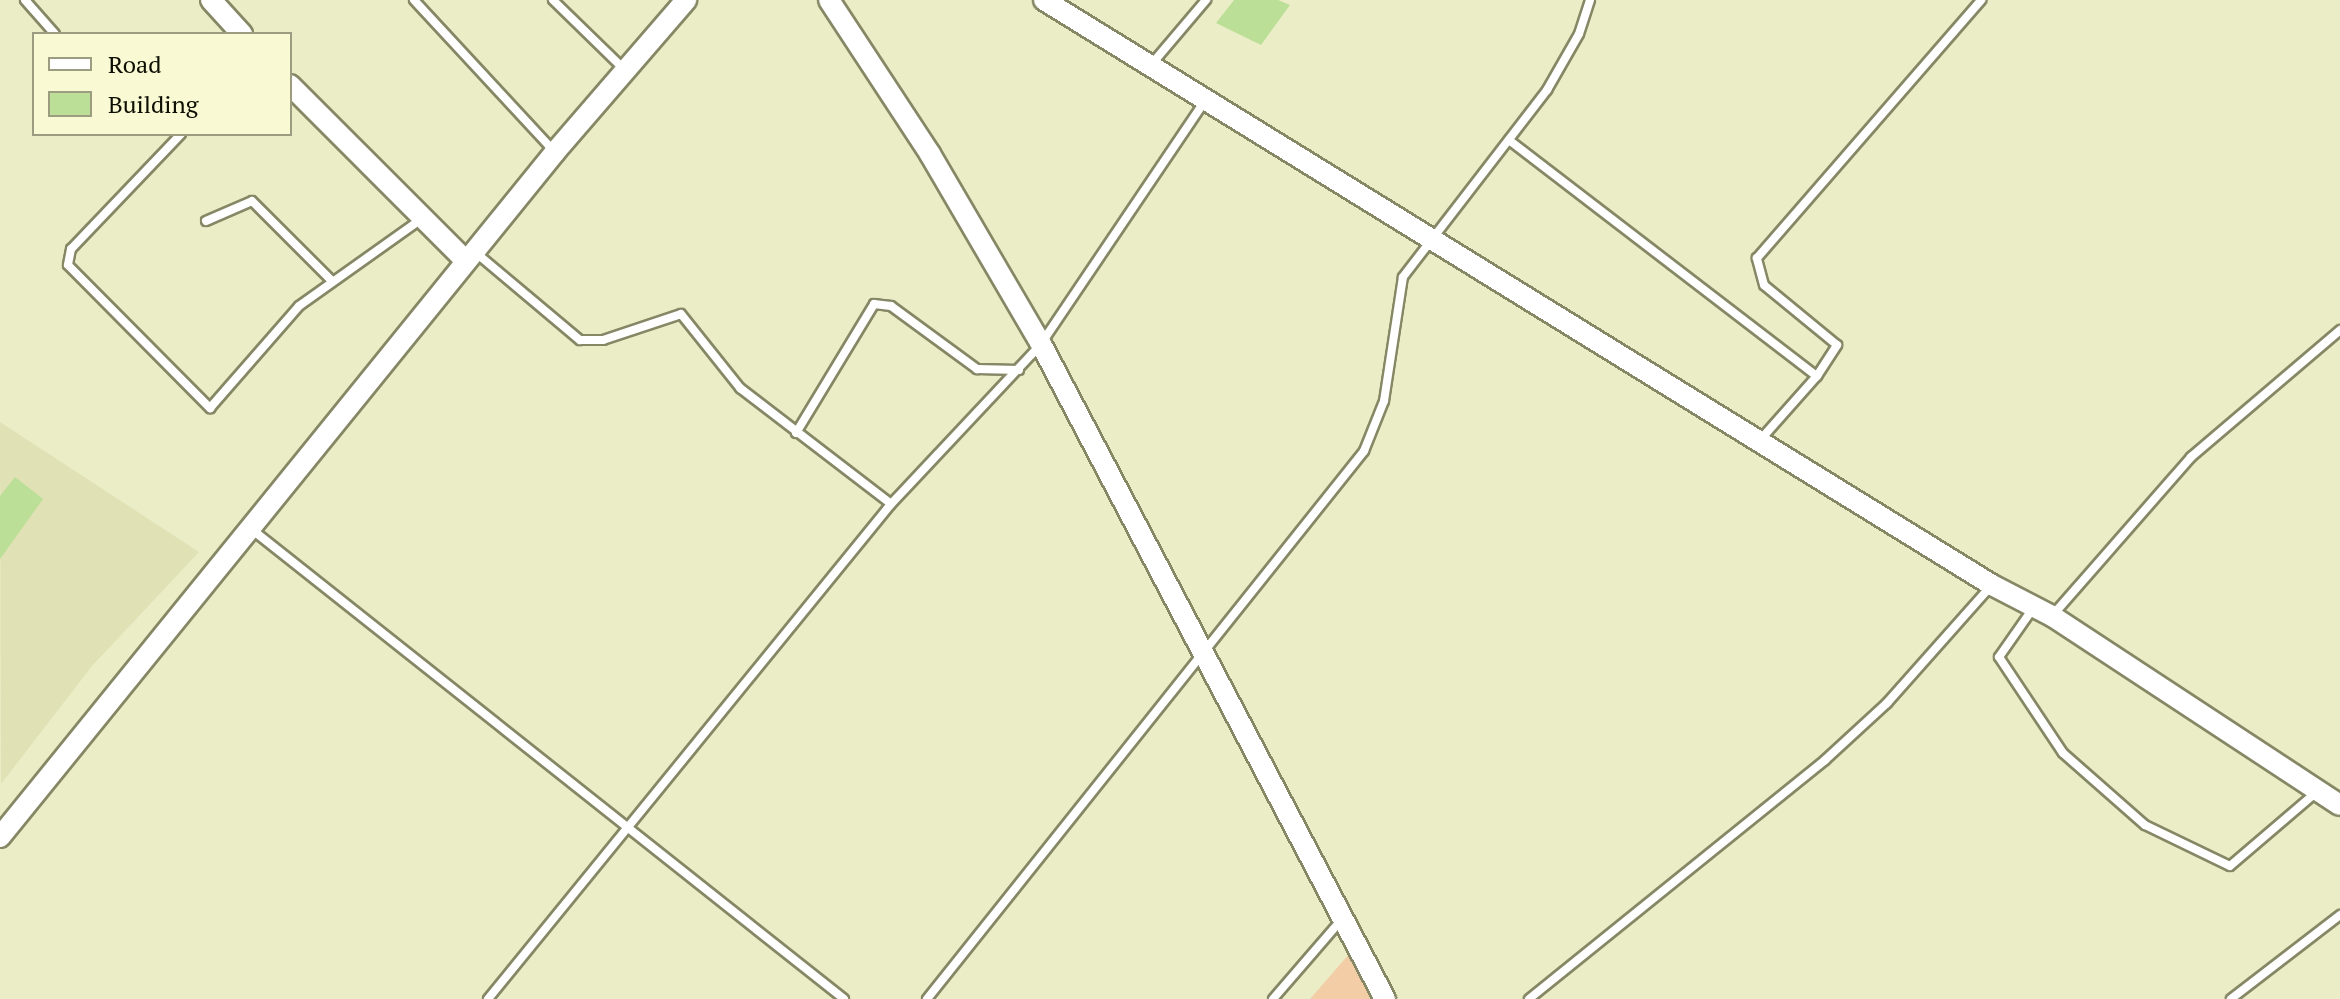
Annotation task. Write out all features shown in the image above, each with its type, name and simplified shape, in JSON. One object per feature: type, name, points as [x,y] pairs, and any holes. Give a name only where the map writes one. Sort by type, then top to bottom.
[{"type":"street","points":[[211,0],[240,32]]},
{"type":"street","points":[[3,827],[555,152],[686,0]]},
{"type":"street","points":[[829,0],[930,154],[1041,344],[1200,654],[1385,999]]},
{"type":"street","points":[[1044,0],[1204,102],[1434,238],[1761,439],[1992,585],[2044,611],[2340,805]]},
{"type":"street","points":[[292,87],[420,220],[470,256]]},
{"type":"lane","points":[[25,0],[53,32]]},
{"type":"lane","points":[[414,0],[555,152]]},
{"type":"lane","points":[[553,0],[626,71]]},
{"type":"lane","points":[[1150,66],[1206,0]]},
{"type":"lane","points":[[927,999],[1364,451],[1384,401],[1403,277],[1547,90],[1579,34],[1590,0]]},
{"type":"lane","points":[[1761,439],[1817,376],[1837,345],[1764,285],[1757,258],[1981,0]]},
{"type":"lane","points":[[488,999],[891,504],[1041,344],[1204,102]]},
{"type":"lane","points":[[179,136],[71,249],[68,265],[210,408],[299,306],[420,220]]},
{"type":"lane","points":[[1509,140],[1817,376]]},
{"type":"lane","points":[[206,221],[252,201],[332,281]]},
{"type":"lane","points":[[470,256],[580,340],[603,340],[681,314],[740,388],[891,504]]},
{"type":"lane","points":[[796,433],[874,304],[891,306],[977,369],[1019,370]]},
{"type":"lane","points":[[2319,790],[2230,866],[2145,825],[2063,753],[1999,657],[2191,457],[2340,330]]},
{"type":"lane","points":[[249,527],[844,999]]},
{"type":"lane","points":[[1529,999],[1825,760],[1917,672],[1992,585]]},
{"type":"lane","points":[[2231,999],[2340,915]]},
{"type":"lane","points":[[1273,999],[1342,919]]},
{"type":"shaded area","points":[[0,422],[199,552],[92,666],[1,784]]},
{"type":"shaded area","points":[[1350,953],[1374,999],[1310,999]]},
{"type":"building","points":[[1234,0],[1278,0],[1290,5],[1261,45],[1216,23]]},
{"type":"building","points":[[15,477],[43,499],[0,559],[0,496]]}]
